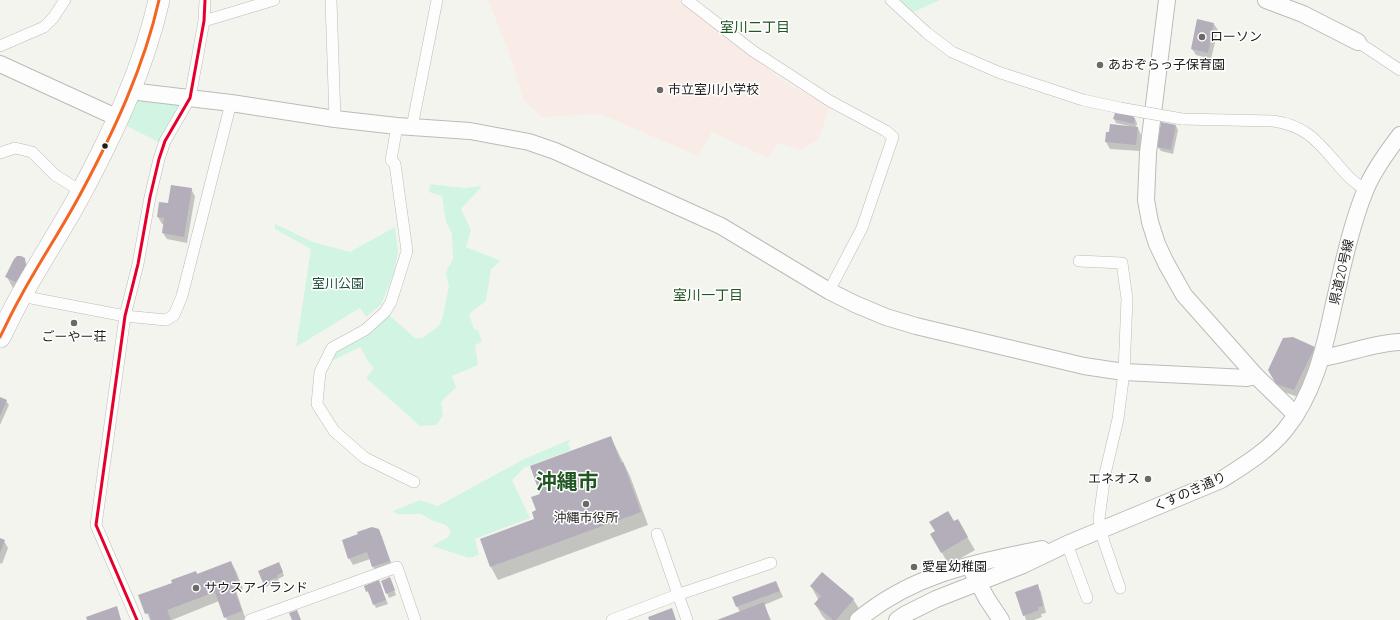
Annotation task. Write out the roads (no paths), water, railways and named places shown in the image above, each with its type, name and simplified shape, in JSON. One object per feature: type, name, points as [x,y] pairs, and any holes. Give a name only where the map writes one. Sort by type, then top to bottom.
[{"type":"highway","points":[[0,337],[21,296],[82,192],[118,118],[139,68],[154,22],[159,0]]},
{"type":"street","points":[[0,46],[44,27],[56,15],[65,0]]},
{"type":"street","points":[[137,620],[96,525],[125,316],[138,264],[150,197],[159,159],[165,141],[190,98],[204,21],[205,0]]},
{"type":"street","points":[[204,21],[274,0]]},
{"type":"street","points":[[331,0],[335,119]]},
{"type":"street","points":[[687,0],[753,50],[830,101],[886,131],[893,137],[862,228],[829,291]]},
{"type":"street","points":[[891,0],[927,33],[952,52],[998,72],[1083,100],[1182,120],[1273,121],[1288,123],[1301,128],[1315,139],[1347,176],[1365,190]]},
{"type":"street","points":[[1167,0],[1148,153],[1146,200],[1150,222],[1157,244],[1184,295],[1256,376],[1296,415]]},
{"type":"street","points":[[1266,0],[1293,5],[1322,23],[1358,42],[1400,70]]},
{"type":"street","points":[[414,482],[365,458],[334,431],[317,404],[320,372],[332,348],[365,330],[385,312],[391,302],[407,251],[395,164],[391,160],[405,126],[434,1]]},
{"type":"street","points":[[0,64],[118,118]]},
{"type":"street","points":[[130,91],[231,103],[335,119],[470,131],[529,142],[555,151],[720,226],[829,291],[886,317],[916,326],[1084,366],[1124,372],[1247,378],[1256,376]]},
{"type":"street","points":[[21,296],[125,316],[166,320],[174,315],[182,296],[231,103]]},
{"type":"street","name":"県道20号線","points":[[1296,415],[1310,388],[1322,358],[1348,244],[1365,190],[1382,160],[1400,135]]},
{"type":"street","points":[[0,153],[15,148],[32,152],[56,175],[82,192]]},
{"type":"street","points":[[1079,261],[1122,262],[1127,299],[1124,372],[1118,418],[1105,474],[1099,519],[1101,531],[1120,588]]},
{"type":"street","points":[[1322,358],[1337,356],[1388,342],[1400,342]]},
{"type":"street","name":"くすのき通り","points":[[897,620],[936,599],[1023,565],[1067,544],[1221,480],[1243,466],[1273,443],[1296,415]]},
{"type":"street","points":[[657,534],[677,595],[687,620]]},
{"type":"street","points":[[1067,544],[1087,598]]},
{"type":"street","name":"くすのき通り","points":[[858,620],[872,608],[892,595],[926,579],[970,565],[1067,544]]},
{"type":"street","points":[[612,620],[677,595],[771,563]]},
{"type":"street","points":[[970,565],[977,582],[1001,620]]},
{"type":"street","points":[[250,620],[397,566],[415,620]]},
{"type":"place","name":"ローソン","points":[[1202,37]]},
{"type":"place","name":"あおぞらっ子保育園","points":[[1100,65]]},
{"type":"place","name":"市立室川小学校","points":[[660,90]]},
{"type":"place","name":"ごーやー荘","points":[[74,323]]},
{"type":"place","name":"エネオス","points":[[1148,479]]},
{"type":"place","name":"沖縄市役所","points":[[586,504]]},
{"type":"place","name":"愛星幼稚園","points":[[914,567]]},
{"type":"place","name":"サウスアイランド","points":[[196,588]]},
{"type":"district","name":"室川二丁目","points":[[755,28]]},
{"type":"district","name":"室川一丁目","points":[[708,296]]},
{"type":"district","name":"沖縄市","points":[[567,483]]},
{"type":"park label","name":"室川公園","points":[[338,284]]}]
